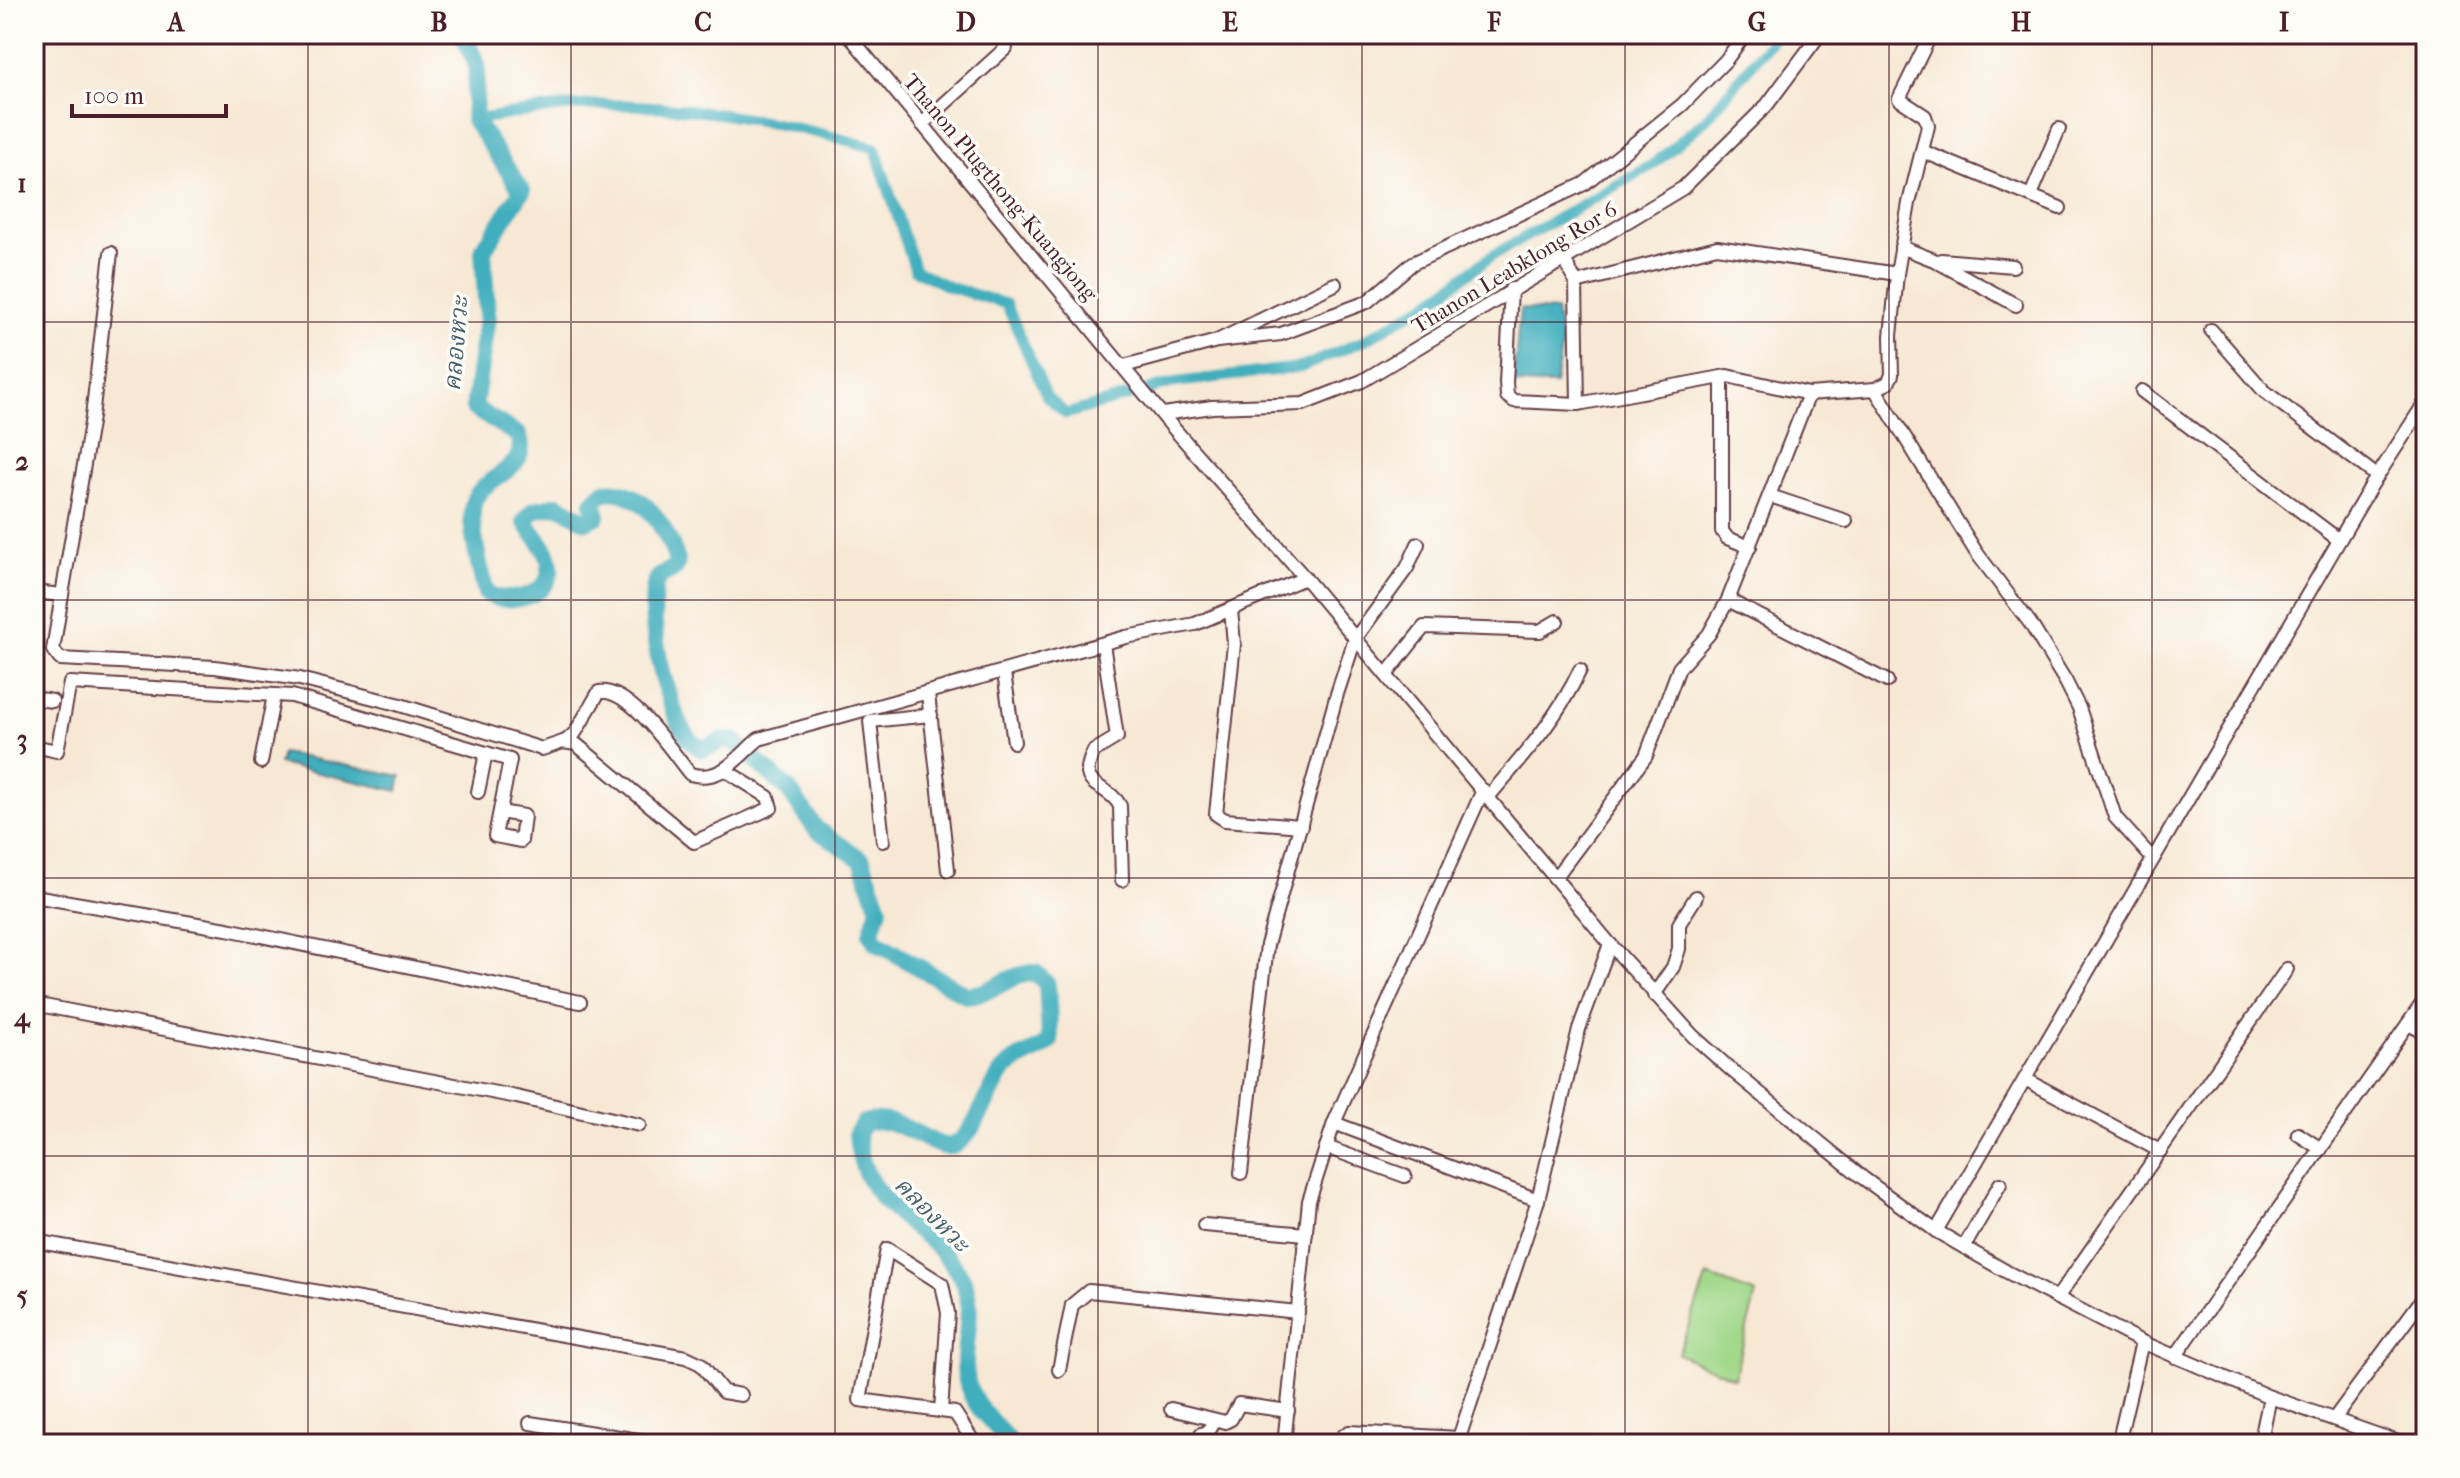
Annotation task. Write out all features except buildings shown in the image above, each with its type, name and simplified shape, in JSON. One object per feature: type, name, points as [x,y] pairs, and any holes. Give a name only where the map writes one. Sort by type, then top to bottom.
[{"type":"street","name":"Thanon Plugthong-Kuangjong","points":[[848,34],[1163,414],[1305,578],[1610,944],[1693,1036],[1772,1107],[1936,1231],[2142,1342],[2270,1397],[2404,1444]]},
{"type":"street","points":[[1124,366],[1217,341],[1281,334],[1367,302],[1413,263],[1584,184],[1682,105],[1726,60],[1745,34]]},
{"type":"street","name":"Thanon Leabklong Ror 6","points":[[1163,414],[1212,407],[1303,404],[1362,381],[1563,257],[1664,201],[1698,177],[1782,88],[1820,34]]},
{"type":"street","points":[[1511,289],[1507,396],[1514,401],[1578,404],[1722,377],[1741,377],[1809,394],[1875,389],[1888,383],[1892,375],[1891,336],[1897,274],[1927,119],[1899,99],[1931,34]]},
{"type":"street","points":[[922,124],[1006,48]]},
{"type":"street","points":[[2031,195],[2059,129]]},
{"type":"street","points":[[1922,151],[2060,208]]},
{"type":"street","points":[[1576,283],[1717,247],[1897,274]]},
{"type":"street","points":[[1901,247],[1934,260],[2016,305]]},
{"type":"street","points":[[111,253],[92,417],[53,650],[60,659],[257,671],[397,704],[532,748],[563,742],[576,744],[694,842],[771,808],[768,797],[727,769]]},
{"type":"street","points":[[1563,257],[1576,283],[1578,404]]},
{"type":"street","points":[[1934,260],[2013,266]]},
{"type":"street","points":[[1217,341],[1335,284]]},
{"type":"street","points":[[2211,330],[2264,391],[2377,476]]},
{"type":"street","points":[[1722,377],[1722,531],[1727,538],[1750,547]]},
{"type":"street","points":[[1875,389],[1976,552],[2030,623],[2066,682],[2079,708],[2115,817],[2153,859]]},
{"type":"street","points":[[2142,391],[2339,540]]},
{"type":"street","points":[[1555,878],[1646,756],[1679,668],[1709,634],[1728,600],[1809,394]]},
{"type":"street","points":[[1936,1231],[2339,540],[2426,401]]},
{"type":"street","points":[[1770,496],[1846,521]]},
{"type":"street","points":[[1241,1173],[1267,945],[1355,639],[1407,568],[1418,544]]},
{"type":"street","points":[[563,742],[575,733],[599,692],[607,690],[631,704],[690,774],[704,777],[727,769],[753,744],[841,716],[1103,644],[1185,627],[1305,578]]},
{"type":"street","points":[[34,592],[62,595]]},
{"type":"street","points":[[1728,600],[1887,681]]},
{"type":"street","points":[[1231,610],[1234,644],[1216,814],[1225,820],[1301,826]]},
{"type":"street","points":[[1386,675],[1424,627],[1540,631],[1557,621]]},
{"type":"street","points":[[1103,644],[1117,737],[1094,751],[1089,778],[1093,786],[1114,796],[1120,806],[1122,880]]},
{"type":"street","points":[[1284,1444],[1312,1186],[1334,1123],[1486,793],[1537,736],[1551,725],[1580,670]]},
{"type":"street","points":[[1004,673],[1014,742]]},
{"type":"street","points":[[34,746],[57,751],[70,683],[292,696],[510,760],[500,812]]},
{"type":"street","points":[[928,694],[948,870]]},
{"type":"street","points":[[261,762],[274,695]]},
{"type":"street","points":[[34,698],[52,701]]},
{"type":"street","points":[[883,841],[870,721],[931,715]]},
{"type":"street","points":[[478,792],[486,753]]},
{"type":"street","points":[[34,896],[242,932],[580,1002]]},
{"type":"street","points":[[1654,995],[1673,967],[1679,949],[1679,924],[1696,897]]},
{"type":"street","points":[[1342,1444],[1344,1435],[1349,1432],[1458,1441],[1538,1200],[1579,1029],[1610,944]]},
{"type":"street","points":[[2057,1298],[2287,969]]},
{"type":"street","points":[[2175,1357],[2426,998]]},
{"type":"street","points":[[34,1004],[512,1096],[639,1125]]},
{"type":"street","points":[[2408,1024],[2426,1033]]},
{"type":"street","points":[[2025,1079],[2160,1151]]},
{"type":"street","points":[[1334,1123],[1538,1200]]},
{"type":"street","points":[[2298,1134],[2321,1149]]},
{"type":"street","points":[[1326,1147],[1401,1174],[1404,1149]]},
{"type":"street","points":[[1964,1247],[2000,1184]]},
{"type":"street","points":[[1204,1225],[1306,1234]]},
{"type":"street","points":[[34,1241],[686,1357],[701,1364],[723,1392],[741,1395]]},
{"type":"street","points":[[941,1411],[948,1313],[942,1284],[887,1249],[860,1400],[955,1413],[975,1444]]},
{"type":"street","points":[[1059,1370],[1072,1305],[1089,1291],[1298,1312]]},
{"type":"street","points":[[2334,1419],[2426,1294]]},
{"type":"street","points":[[2118,1444],[2142,1342]]},
{"type":"street","points":[[2260,1444],[2270,1397]]},
{"type":"street","points":[[1171,1409],[1229,1421],[1239,1404],[1288,1411]]},
{"type":"street","points":[[1201,1444],[1201,1434],[1207,1433],[1214,1420]]},
{"type":"street","points":[[530,1423],[664,1444]]},
{"type":"green space","points":[[1707,1276],[1756,1294],[1734,1378],[1678,1354]]},
{"type":"water","points":[[1520,309],[1556,311],[1562,344],[1555,385],[1513,384]]},
{"type":"water","points":[[282,753],[401,776],[398,791],[279,764]]},
{"type":"waterway","name":"คลองหวะ","points":[[463,34],[477,65],[474,120],[522,191],[483,250],[487,317],[474,408],[518,435],[521,447],[513,464],[479,492],[472,509],[473,533],[486,593],[505,599],[517,598],[527,596],[545,584],[549,576],[549,559],[525,521],[534,510],[558,505],[586,521],[597,516],[593,502],[603,492],[618,492],[642,503],[660,523],[677,561],[675,568],[657,579],[653,598],[654,620],[662,673],[670,700],[690,740],[703,749],[722,741],[733,741],[788,789],[816,829],[862,860],[879,908],[871,934],[876,942],[966,995],[984,992],[1027,974],[1036,973],[1047,984],[1050,1041],[1003,1071],[974,1124],[959,1142],[943,1146],[889,1122],[864,1123],[857,1133],[861,1159],[870,1180],[896,1211],[944,1253],[965,1286],[969,1314],[965,1356],[968,1385],[981,1409],[1010,1444]]},
{"type":"waterway","points":[[474,120],[571,106],[646,106],[764,121],[875,148],[915,270],[949,287],[1006,304],[1047,397],[1066,414],[1172,383],[1302,367],[1363,341],[1430,302],[1490,257],[1654,164],[1706,119],[1777,34]]}]
